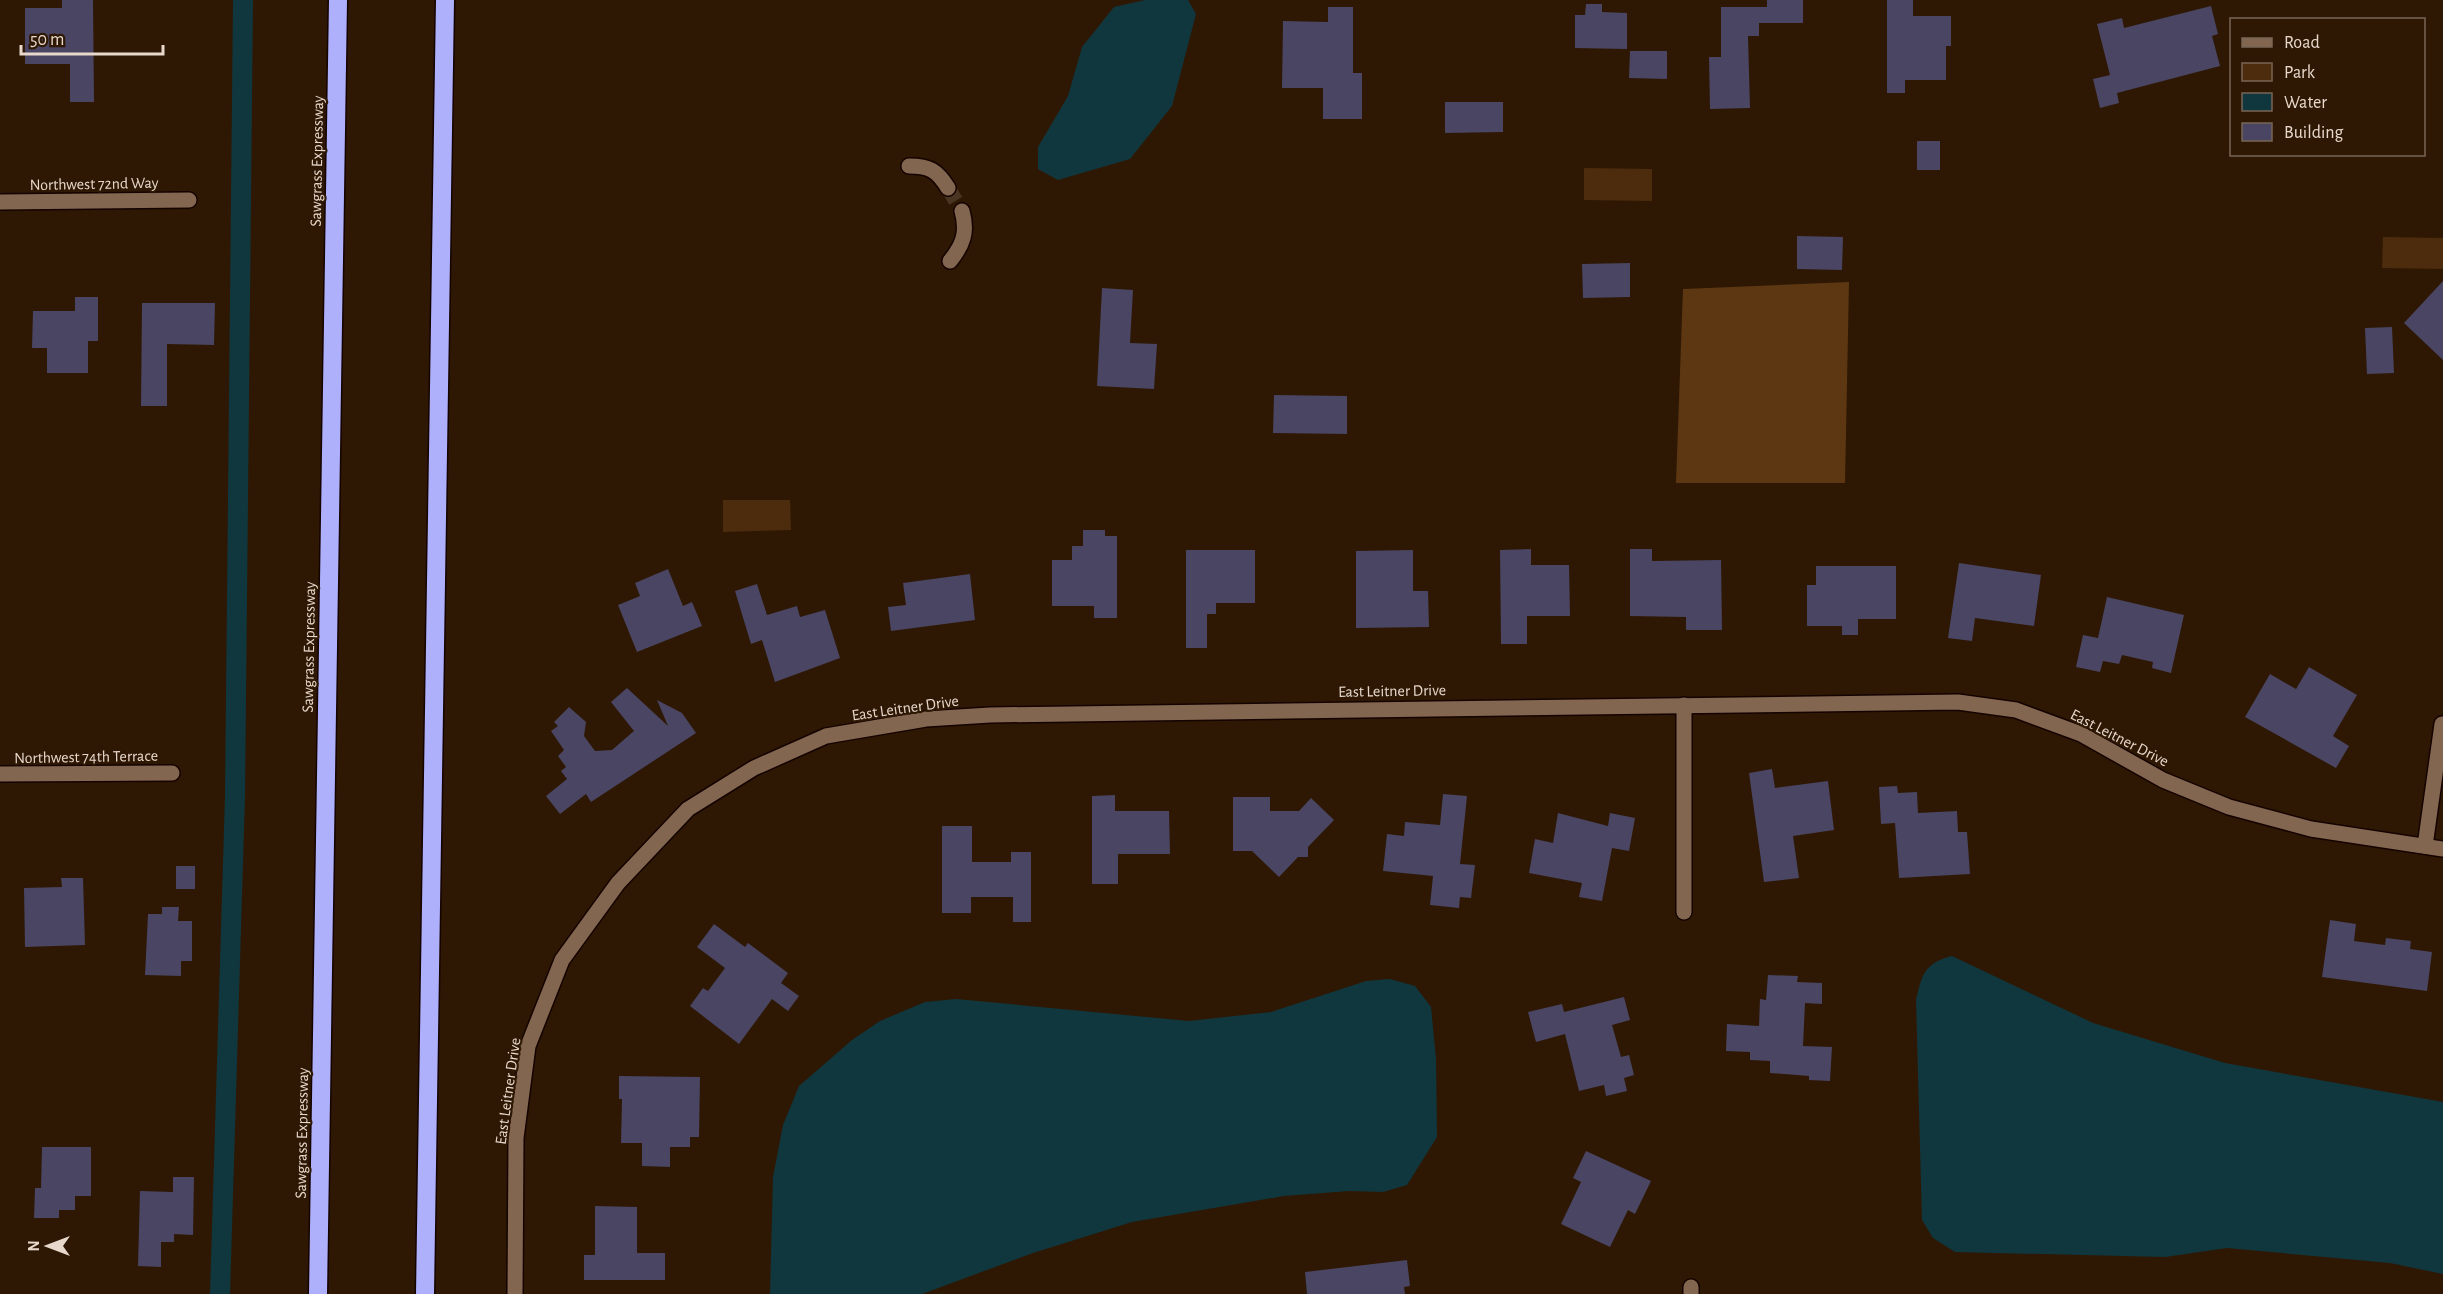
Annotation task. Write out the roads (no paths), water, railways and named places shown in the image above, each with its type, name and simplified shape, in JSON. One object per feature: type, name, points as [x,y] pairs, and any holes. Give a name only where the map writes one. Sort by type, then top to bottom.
[{"type":"highway","name":"Sawgrass Expressway","points":[[318,1294],[338,0]]},
{"type":"highway","points":[[425,1294],[445,0]]},
{"type":"street","points":[[909,166],[925,166],[938,172],[948,188]]},
{"type":"street","name":"Northwest 72nd Way","points":[[0,202],[189,200]]},
{"type":"street","points":[[950,261],[962,246],[966,226],[962,212]]},
{"type":"street","name":"East Leitner Drive","points":[[515,1294],[516,1138],[528,1046],[562,960],[618,883],[688,809],[754,768],[826,736],[933,718],[990,715],[1958,702],[2016,710],[2081,734],[2163,780],[2229,807],[2311,829],[2443,849]]},
{"type":"street","points":[[1684,705],[1684,912]]},
{"type":"street","points":[[2425,846],[2442,724]]},
{"type":"street","name":"Northwest 74th Terrace","points":[[0,774],[172,773]]},
{"type":"water","points":[[1145,0],[1188,0],[1196,14],[1172,106],[1130,159],[1058,180],[1038,169],[1038,147],[1068,96],[1082,47],[1114,7]]},
{"type":"water","points":[[1952,956],[2093,1023],[2225,1063],[2443,1102],[2443,1274],[2390,1263],[2227,1248],[2165,1257],[1955,1252],[1933,1238],[1922,1220],[1916,1000],[1920,984],[1930,966]]},
{"type":"water","points":[[1390,979],[1415,986],[1431,1007],[1436,1059],[1437,1137],[1407,1185],[1383,1192],[1349,1191],[1284,1196],[1132,1222],[1033,1253],[922,1294],[770,1294],[773,1177],[783,1125],[799,1086],[852,1040],[880,1021],[925,1002],[956,999],[1189,1021],[1271,1012],[1366,981]]},
{"type":"waterway","points":[[220,1294],[235,796],[243,0]]},
{"type":"tunnel","points":[[948,188],[962,211]]}]
